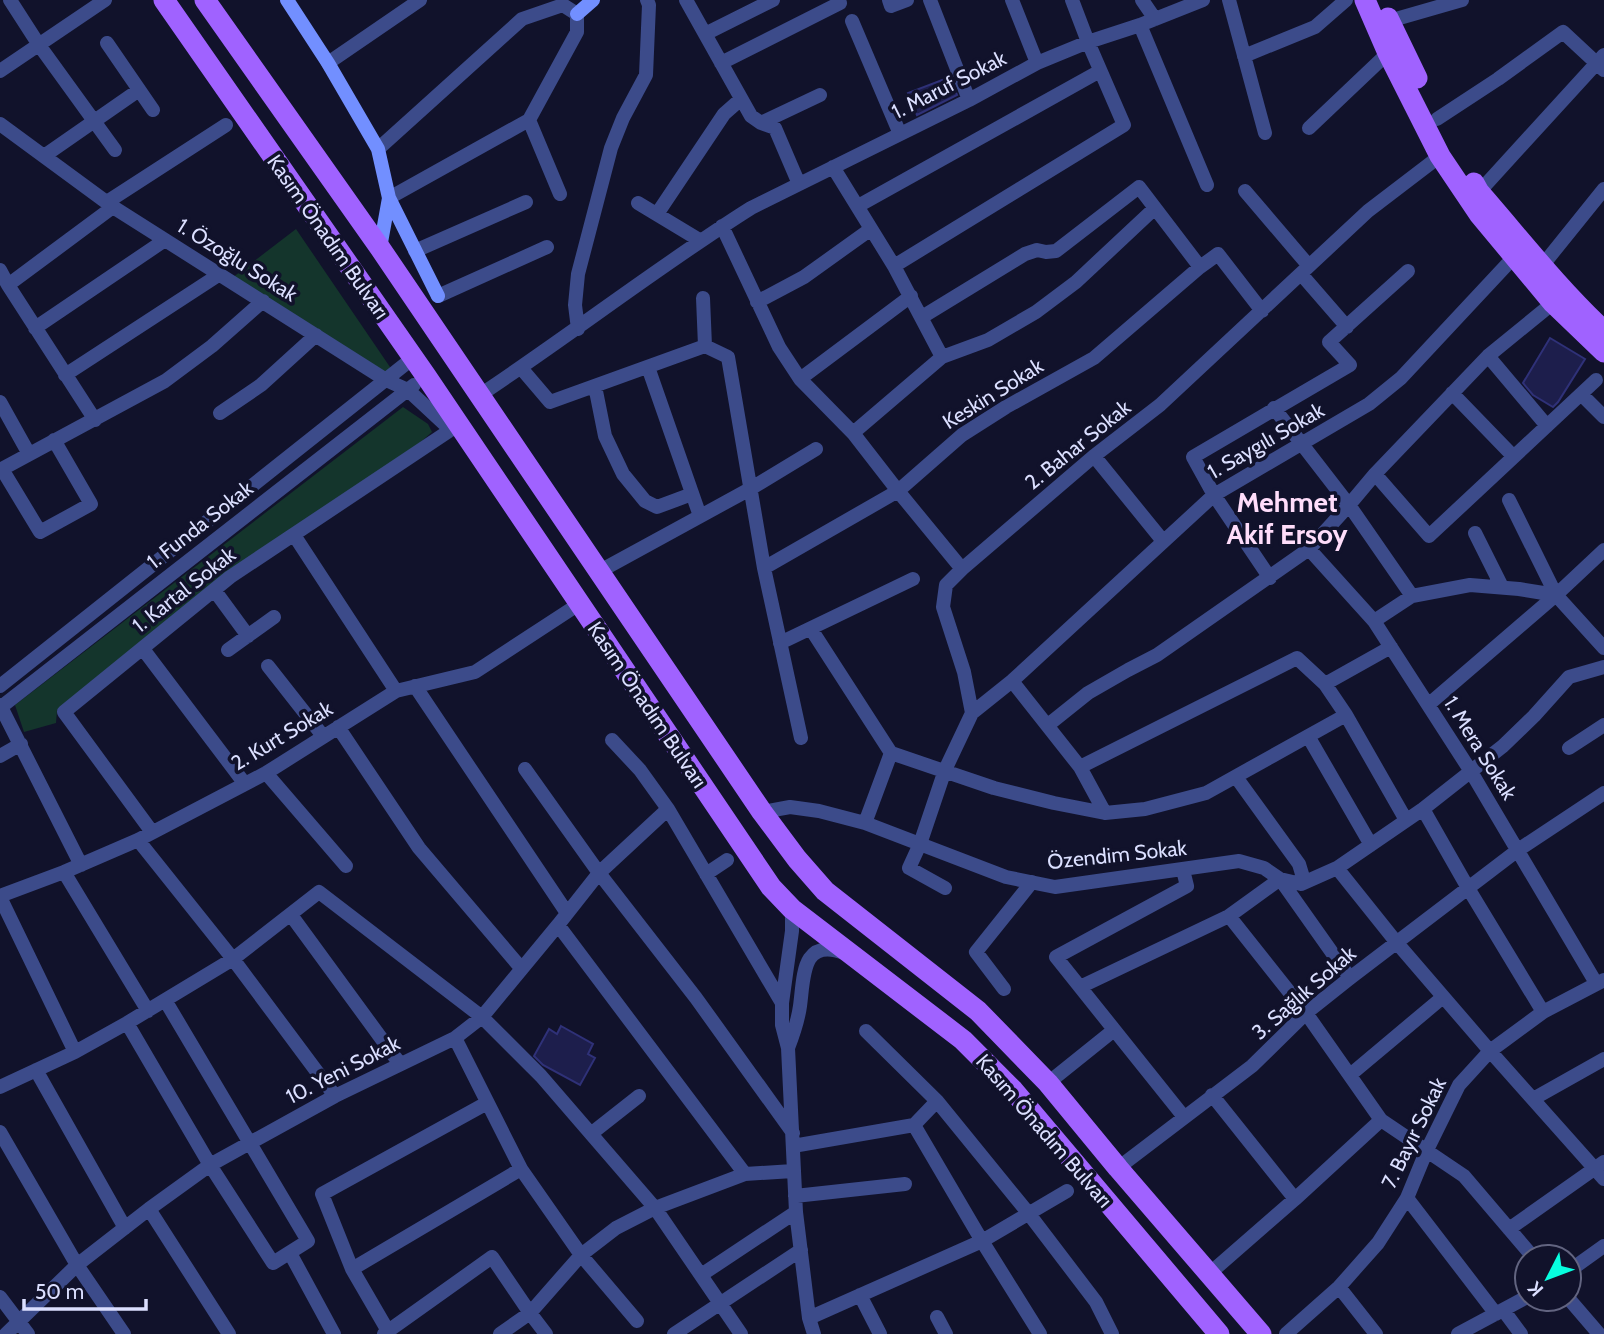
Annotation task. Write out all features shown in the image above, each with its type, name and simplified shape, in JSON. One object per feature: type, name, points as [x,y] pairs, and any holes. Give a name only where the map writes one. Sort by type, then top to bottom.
[{"type":"main road","name":"Kasım Önadım Bulvarı","points":[[163,0],[426,376],[455,428],[579,604],[771,887],[792,909],[963,1040],[1013,1090],[1219,1334]]},
{"type":"main road","name":"Kasım Önadım Bulvarı","points":[[205,0],[380,248],[762,813],[797,859],[825,891],[978,1011],[1048,1083],[1261,1334]]},
{"type":"main road","points":[[1366,0],[1388,53],[1440,156],[1479,214],[1553,303],[1604,352]]},
{"type":"main road","points":[[1381,0],[1437,119],[1479,192],[1542,266],[1604,331]]},
{"type":"street","points":[[10,0],[115,150]]},
{"type":"street","points":[[0,71],[105,0]]},
{"type":"street","points":[[287,0],[328,63],[378,149],[388,198],[438,296],[547,247]]},
{"type":"street","points":[[328,63],[420,0]]},
{"type":"street","points":[[577,14],[593,0]]},
{"type":"street","points":[[578,329],[575,305],[578,274],[611,148],[623,118],[646,75],[647,0]]},
{"type":"street","points":[[686,0],[751,116],[775,128],[799,184]]},
{"type":"street","points":[[705,34],[773,0]]},
{"type":"street","points":[[889,0],[891,6],[908,0]]},
{"type":"street","points":[[930,0],[969,100]]},
{"type":"street","points":[[1012,0],[1037,63]]},
{"type":"street","points":[[894,266],[1124,125],[1072,0]]},
{"type":"street","points":[[1142,0],[1155,19]]},
{"type":"street","name":"1. Maruf Sokak","points":[[480,395],[751,208],[969,100],[1037,63],[1203,0]]},
{"type":"street","points":[[1229,0],[1265,133]]},
{"type":"street","points":[[1244,56],[1315,27],[1346,0]]},
{"type":"street","points":[[1390,21],[1462,0]]},
{"type":"street","points":[[378,149],[522,19],[561,2],[577,14],[578,32],[529,120],[388,198]]},
{"type":"street","points":[[721,63],[840,2]]},
{"type":"street","points":[[852,21],[900,134]]},
{"type":"street","points":[[1140,25],[1207,185]]},
{"type":"street","points":[[1437,119],[1563,32],[1601,63],[1479,192]]},
{"type":"street","points":[[107,43],[153,110]]},
{"type":"street","points":[[1309,128],[1388,53]]},
{"type":"street","points":[[858,206],[1100,71]]},
{"type":"street","points":[[44,156],[139,90]]},
{"type":"street","points":[[761,123],[820,95]]},
{"type":"street","points":[[657,214],[723,114],[741,99]]},
{"type":"street","points":[[529,120],[560,194]]},
{"type":"street","points":[[8,285],[110,205],[226,125]]},
{"type":"street","name":"1. Özoğlu Sokak","points":[[2,128],[110,205],[386,380],[408,390],[455,428]]},
{"type":"street","name":"2. Bahar Sokak","points":[[972,713],[964,672],[943,607],[946,585],[1094,457],[1160,405],[1368,211],[1440,156]]},
{"type":"street","points":[[833,167],[894,266],[942,357]]},
{"type":"street","points":[[922,317],[1025,254],[1037,250],[1056,251],[1139,187],[1200,267],[1218,254],[1262,311]]},
{"type":"street","points":[[1542,266],[1604,189]]},
{"type":"street","points":[[1245,191],[1347,327]]},
{"type":"street","points":[[380,248],[388,198]]},
{"type":"street","points":[[415,251],[526,202]]},
{"type":"street","points":[[638,203],[701,241]]},
{"type":"street","points":[[853,433],[942,357],[988,340],[1036,312],[1076,282],[1155,208]]},
{"type":"street","points":[[722,226],[779,347],[800,379],[853,433],[962,569]]},
{"type":"street","points":[[757,302],[804,276],[871,229]]},
{"type":"street","points":[[35,328],[165,240]]},
{"type":"street","name":"1. Saygılı Sokak","points":[[972,713],[1012,681],[1214,495],[1369,404],[1401,378],[1514,257]]},
{"type":"street","name":"Keskin Sokak","points":[[764,568],[898,491],[962,435],[1094,358],[1200,267]]},
{"type":"street","points":[[0,270],[95,420]]},
{"type":"street","points":[[1270,578],[1214,495],[1193,457],[1350,365],[1329,341],[1408,271]]},
{"type":"street","points":[[65,375],[220,274]]},
{"type":"street","points":[[800,379],[911,296]]},
{"type":"street","points":[[703,298],[705,346]]},
{"type":"street","points":[[54,440],[91,504],[40,532],[1,470],[54,440],[165,381],[212,346],[263,301]]},
{"type":"street","points":[[1048,726],[1088,693],[1157,655],[1310,549],[1376,474],[1488,356],[1553,303]]},
{"type":"street","points":[[220,413],[261,385],[316,335]]},
{"type":"street","points":[[521,368],[550,402],[705,346],[727,357],[764,568],[801,738]]},
{"type":"street","points":[[1488,356],[1547,426]]},
{"type":"street","name":"1. Funda Sokak","points":[[0,685],[413,358]]},
{"type":"street","points":[[648,367],[700,516]]},
{"type":"street","name":"1. Funda Sokak","points":[[1,706],[426,376]]},
{"type":"street","points":[[1376,474],[1429,536],[1596,380]]},
{"type":"street","points":[[595,386],[605,436],[623,474],[645,501],[657,507],[692,494]]},
{"type":"street","points":[[1452,393],[1513,456]]},
{"type":"street","points":[[1581,394],[1604,418]]},
{"type":"street","points":[[0,402],[29,454]]},
{"type":"street","points":[[1274,408],[1349,505],[1412,596]]},
{"type":"street","name":"1. Kartal Sokak","points":[[152,832],[64,712],[230,577],[455,428]]},
{"type":"street","points":[[600,571],[750,489],[816,449]]},
{"type":"street","points":[[1094,457],[1163,541]]},
{"type":"street","points":[[1509,500],[1556,595],[1604,648]]},
{"type":"street","points":[[1475,533],[1502,587]]},
{"type":"street","points":[[293,535],[396,691]]},
{"type":"street","name":"1. Mera Sokak","points":[[1310,549],[1374,621],[1470,770],[1600,982]]},
{"type":"street","points":[[1428,705],[1602,557]]},
{"type":"street","points":[[780,643],[913,579]]},
{"type":"street","points":[[1374,621],[1412,596],[1470,585],[1556,595]]},
{"type":"street","points":[[215,591],[248,636]]},
{"type":"street","name":"2. Kurt Sokak","points":[[0,896],[138,840],[267,773],[396,691],[475,672],[579,604]]},
{"type":"street","points":[[229,650],[274,617]]},
{"type":"street","points":[[811,629],[891,753],[994,788],[1105,813],[1145,809],[1206,793],[1346,715]]},
{"type":"street","points":[[1325,684],[1391,647]]},
{"type":"street","points":[[144,649],[245,784]]},
{"type":"street","points":[[1080,767],[1297,658],[1325,684],[1346,715],[1406,820]]},
{"type":"street","points":[[268,666],[323,736]]},
{"type":"street","points":[[1080,987],[1230,916],[1280,879],[1301,884],[1337,868],[1423,809],[1503,746],[1569,677],[1604,667]]},
{"type":"street","points":[[1012,681],[1080,767],[1105,813]]},
{"type":"street","points":[[415,686],[563,919],[746,1174]]},
{"type":"street","points":[[1,706],[81,865]]},
{"type":"street","points":[[945,888],[909,868],[945,770],[972,713]]},
{"type":"street","points":[[1569,748],[1604,725]]},
{"type":"street","points":[[338,727],[419,848],[521,968]]},
{"type":"street","points":[[1308,737],[1371,845]]},
{"type":"street","points":[[612,740],[640,770],[668,809],[782,1003]]},
{"type":"street","points":[[0,756],[21,744]]},
{"type":"street","points":[[865,823],[891,753]]},
{"type":"street","points":[[525,769],[599,873],[696,998],[793,1139]]},
{"type":"street","points":[[267,773],[346,866]]},
{"type":"street","points":[[1236,777],[1299,863],[1301,884]]},
{"type":"street","name":"3. Sağlık Sokak","points":[[1118,1168],[1252,1066],[1306,1013],[1350,978],[1518,850],[1604,793]]},
{"type":"street","name":"Özendim Sokak","points":[[762,813],[790,807],[819,811],[865,823],[1006,877],[1055,887],[1239,861],[1264,868],[1280,879],[1350,978]]},
{"type":"street","name":"10. Yeni Sokak","points":[[6,1334],[77,1265],[211,1165],[334,1096],[455,1038],[482,1017],[599,873],[668,809]]},
{"type":"street","points":[[1423,809],[1544,1012]]},
{"type":"street","points":[[138,840],[233,959],[334,1096]]},
{"type":"street","points":[[706,874],[727,860]]},
{"type":"street","points":[[1337,868],[1490,1051],[1601,1170],[1509,1229]]},
{"type":"street","points":[[1183,870],[1187,886],[1056,957],[1184,1117]]},
{"type":"street","points":[[64,872],[148,1011]]},
{"type":"street","points":[[1004,989],[976,952],[1032,882]]},
{"type":"street","points":[[0,1087],[75,1052],[148,1011],[233,959],[319,892],[482,1017],[541,1076],[655,1208],[741,1334]]},
{"type":"street","points":[[0,896],[75,1052]]},
{"type":"street","points":[[792,909],[782,1025],[788,1048],[796,1212],[809,1318],[814,1334]]},
{"type":"street","points":[[290,915],[400,1064]]},
{"type":"street","points":[[1230,916],[1306,1013],[1381,1120],[1464,1176],[1521,1243]]},
{"type":"street","points":[[788,1048],[800,1006],[802,979],[807,963],[815,954],[825,949],[833,948],[852,955]]},
{"type":"street","name":"7. Bayır Sokak","points":[[1286,1334],[1339,1287],[1378,1243],[1407,1198],[1458,1085],[1490,1051],[1544,1012],[1600,982]]},
{"type":"street","points":[[1350,1075],[1443,997]]},
{"type":"street","points":[[127,1023],[272,1263],[290,1253],[309,1241],[165,1000]]},
{"type":"street","points":[[1048,1083],[1114,1030]]},
{"type":"street","points":[[866,1031],[937,1101],[1029,1214],[1096,1302],[1112,1334]]},
{"type":"street","points":[[455,1038],[521,1169],[581,1255],[637,1321]]},
{"type":"street","points":[[1533,1099],[1604,1059]]},
{"type":"street","points":[[36,1070],[125,1228]]},
{"type":"street","points":[[592,1133],[639,1096]]},
{"type":"street","points":[[1212,1096],[1295,1199]]},
{"type":"street","points":[[793,1139],[914,1125],[937,1101]]},
{"type":"street","points":[[487,1103],[322,1194],[352,1269],[386,1333],[492,1256],[546,1334]]},
{"type":"street","points":[[1209,1274],[1381,1120]]},
{"type":"street","points":[[914,1125],[1040,1334]]},
{"type":"street","points":[[0,1132],[77,1265],[124,1334]]},
{"type":"street","points":[[352,1269],[521,1169]]},
{"type":"street","points":[[500,1334],[530,1313],[581,1255],[616,1228],[655,1208],[746,1174],[793,1171]]},
{"type":"street","points":[[795,1196],[905,1184]]},
{"type":"street","points":[[809,1318],[982,1241],[1067,1191]]},
{"type":"street","points":[[1407,1198],[1521,1334]]},
{"type":"street","points":[[149,1209],[229,1334]]},
{"type":"street","points":[[701,1275],[796,1212]]},
{"type":"street","points":[[1583,1261],[1604,1246]]},
{"type":"street","points":[[674,1334],[801,1250]]},
{"type":"street","points":[[290,1253],[334,1334]]},
{"type":"street","points":[[1339,1287],[1376,1334]]},
{"type":"street","points":[[860,1296],[880,1334]]},
{"type":"street","points":[[0,1297],[28,1334]]},
{"type":"street","points":[[1458,1334],[1513,1305]]},
{"type":"street","points":[[1581,1313],[1599,1334]]},
{"type":"street","points":[[937,1317],[946,1334]]},
{"type":"green space","points":[[296,229],[390,367],[388,378],[232,278]]},
{"type":"green space","points":[[403,407],[428,424],[432,432],[137,648],[57,710],[56,723],[24,732],[15,705]]},
{"type":"building","points":[[950,77],[957,95],[917,115],[908,93]]},
{"type":"building","points":[[1550,338],[1585,359],[1553,407],[1533,395],[1523,383]]},
{"type":"building","points":[[561,1026],[593,1044],[588,1054],[595,1058],[580,1085],[543,1065],[534,1056],[549,1029],[557,1034]]},
{"type":"district","name":"Mehmet Akif Ersoy","points":[[1287,518]]}]
